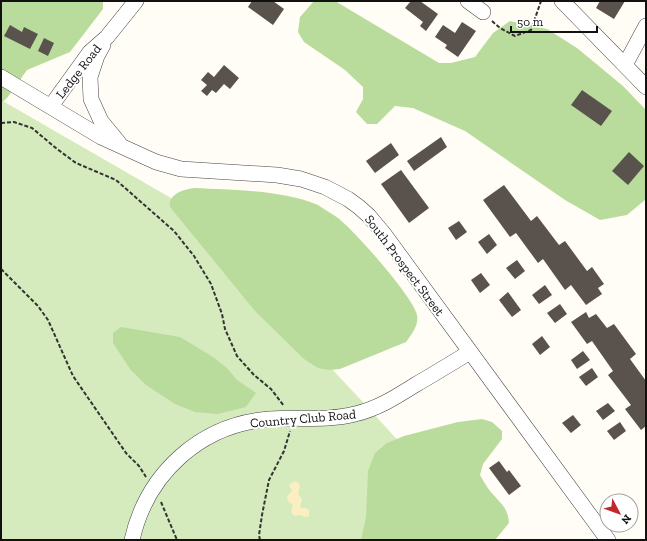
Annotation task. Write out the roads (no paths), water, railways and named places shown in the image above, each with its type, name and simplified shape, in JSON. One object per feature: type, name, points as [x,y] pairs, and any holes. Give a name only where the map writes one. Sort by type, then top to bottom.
[{"type":"street","name":"Ledge Road","points":[[51,106],[90,52],[107,37],[136,1]]},
{"type":"street","points":[[468,1],[483,12]]},
{"type":"street","points":[[562,1],[646,87]]},
{"type":"street","points":[[625,65],[646,26]]},
{"type":"street","name":"Ledge Road","points":[[107,37],[97,56],[90,77],[91,99],[100,121],[121,146]]},
{"type":"street","name":"South Prospect Street","points":[[1,77],[101,137],[156,162],[168,166],[206,172],[277,175],[289,177],[325,187],[348,199],[369,216],[376,224],[608,540]]},
{"type":"street","name":"Country Club Road","points":[[132,540],[139,515],[152,490],[166,471],[182,454],[214,434],[246,422],[272,419],[344,417],[368,411],[391,400],[470,352]]}]
